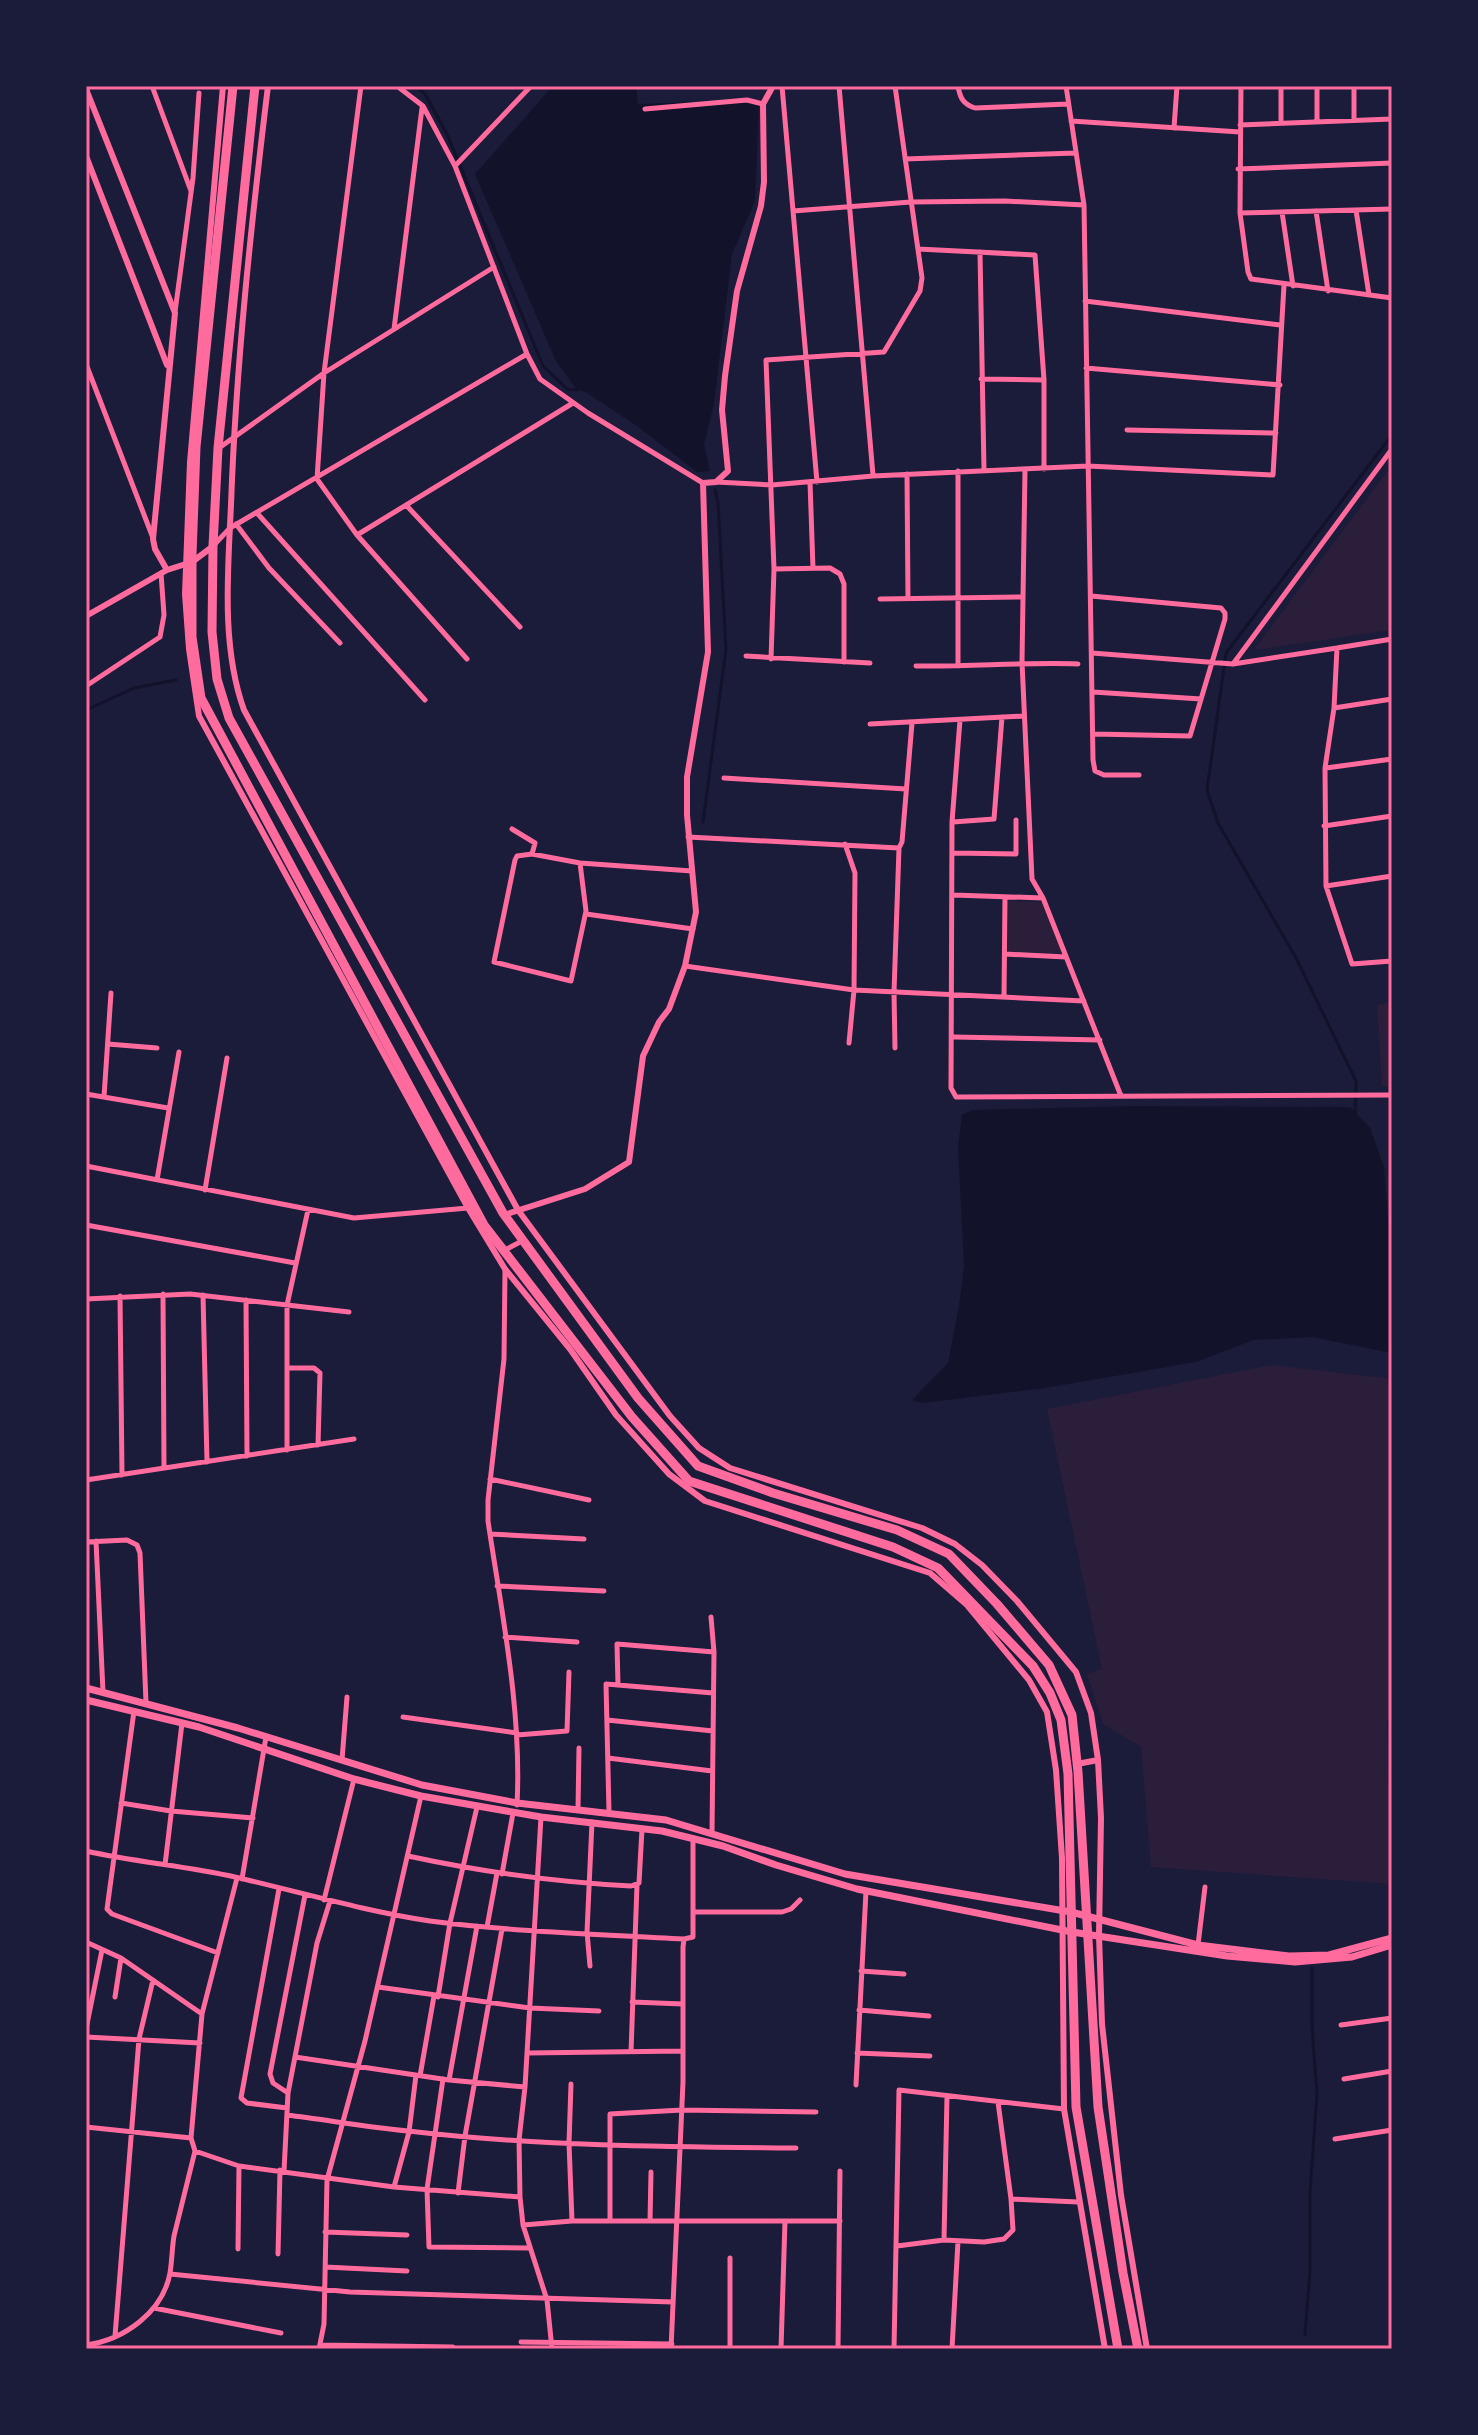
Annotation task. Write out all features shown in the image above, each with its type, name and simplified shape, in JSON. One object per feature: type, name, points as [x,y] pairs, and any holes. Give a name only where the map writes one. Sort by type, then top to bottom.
[{"type":"highway","points":[[233,86],[196,447],[189,563],[192,637],[201,698],[470,1199],[506,1254],[627,1420],[689,1481],[893,1547],[938,1568],[1033,1666],[1050,1693],[1061,1720],[1068,1774],[1066,1911],[1069,2066],[1118,2349]]},
{"type":"highway","points":[[255,86],[218,448],[213,546],[212,632],[217,679],[229,718],[504,1215],[638,1398],[698,1466],[773,1493],[897,1530],[949,1554],[1049,1665],[1072,1715],[1097,2086],[1138,2349]]},
{"type":"highway","points":[[1097,2086],[1108,2086]]},
{"type":"main road","points":[[86,1688],[266,1737],[422,1785],[517,1803],[666,1820],[786,1858],[875,1881],[1066,1911],[1198,1945],[1289,1956],[1329,1955],[1392,1938]]},
{"type":"main road","points":[[86,1700],[182,1723],[354,1779],[421,1796],[541,1817],[642,1828],[723,1846],[866,1891],[1067,1931],[1227,1956],[1295,1962],[1352,1957],[1392,1945]]},
{"type":"street","points":[[152,86],[191,192]]},
{"type":"street","points":[[223,86],[194,389],[186,630],[199,716],[468,1208],[505,1269],[627,1420]]},
{"type":"street","points":[[268,86],[234,437],[230,642],[236,685],[244,710],[518,1210],[652,1393],[699,1448],[730,1468],[922,1528],[955,1544],[982,1565],[1017,1601],[1076,1672],[1091,1713],[1098,1760],[1101,1818],[1099,1935],[1116,2196],[1147,2349]]},
{"type":"street","points":[[361,86],[324,373],[317,479],[357,535],[467,659]]},
{"type":"street","points":[[397,86],[423,106],[455,166],[527,354],[540,379],[573,403],[703,483],[772,485],[873,476],[1088,466],[1273,475],[1284,285]]},
{"type":"street","points":[[455,166],[531,86]]},
{"type":"street","points":[[716,482],[728,471],[722,410],[725,376],[737,291],[761,206],[764,182],[763,104],[773,86]]},
{"type":"street","points":[[782,86],[814,482],[813,568]]},
{"type":"street","points":[[839,86],[873,476]]},
{"type":"street","points":[[771,659],[774,569],[766,360],[884,352],[920,291],[922,278],[895,86]]},
{"type":"street","points":[[958,86],[962,100],[975,108],[1067,104]]},
{"type":"street","points":[[1066,86],[1084,205],[1095,771],[1104,775],[1139,775]]},
{"type":"street","points":[[1174,128],[1177,86]]},
{"type":"street","points":[[1241,86],[1240,213],[1251,279],[1392,298]]},
{"type":"street","points":[[1281,86],[1281,123]]},
{"type":"street","points":[[1317,86],[1317,122]]},
{"type":"street","points":[[1354,86],[1354,120]]},
{"type":"street","points":[[153,539],[168,368],[191,192],[199,93]]},
{"type":"street","points":[[87,94],[175,313]]},
{"type":"street","points":[[645,109],[747,100],[763,104]]},
{"type":"street","points":[[394,330],[423,106]]},
{"type":"street","points":[[1071,121],[1174,128],[1240,128],[1281,123],[1392,119]]},
{"type":"street","points":[[905,159],[1077,153]]},
{"type":"street","points":[[86,156],[168,368]]},
{"type":"street","points":[[1238,169],[1392,163]]},
{"type":"street","points":[[793,211],[911,202],[1005,201],[1084,205]]},
{"type":"street","points":[[1240,213],[1392,209]]},
{"type":"street","points":[[1356,210],[1369,295]]},
{"type":"street","points":[[1316,211],[1328,291]]},
{"type":"street","points":[[1282,212],[1293,286]]},
{"type":"street","points":[[918,249],[1035,255],[1044,380],[1044,469]]},
{"type":"street","points":[[980,252],[984,470]]},
{"type":"street","points":[[218,448],[324,373],[494,267]]},
{"type":"street","points":[[1085,301],[1280,325]]},
{"type":"street","points":[[86,616],[164,572],[189,563],[213,546],[233,526],[527,354]]},
{"type":"street","points":[[86,364],[164,572],[164,615],[160,637],[86,686]]},
{"type":"street","points":[[1086,368],[1280,385]]},
{"type":"street","points":[[981,379],[1044,380]]},
{"type":"street","points":[[357,535],[573,403]]},
{"type":"street","points":[[1127,430],[1276,433]]},
{"type":"street","points":[[1231,664],[1392,449]]},
{"type":"street","points":[[1025,470],[1022,662],[1032,879],[1043,898],[1121,1096]]},
{"type":"street","points":[[958,471],[958,666]]},
{"type":"street","points":[[907,474],[908,599]]},
{"type":"street","points":[[504,1215],[585,1189],[629,1162],[643,1056],[659,1022],[669,1009],[685,966],[696,912],[688,837],[687,777],[708,652],[703,483]]},
{"type":"street","points":[[406,505],[520,627]]},
{"type":"street","points":[[257,513],[425,700]]},
{"type":"street","points":[[233,526],[340,643]]},
{"type":"street","points":[[774,569],[830,568],[840,574],[844,584],[844,662]]},
{"type":"street","points":[[1091,596],[1221,608],[1225,613],[1215,663],[1190,736],[1094,734]]},
{"type":"street","points":[[880,599],[1023,597]]},
{"type":"street","points":[[1092,653],[1231,664],[1392,639]]},
{"type":"street","points":[[1337,648],[1334,708],[1325,768],[1326,886],[1352,964],[1392,961]]},
{"type":"street","points":[[746,656],[870,663]]},
{"type":"street","points":[[916,666],[1022,662],[1078,664]]},
{"type":"street","points":[[1093,692],[1201,699]]},
{"type":"street","points":[[1334,708],[1392,699]]},
{"type":"street","points":[[870,724],[1024,716]]},
{"type":"street","points":[[952,822],[994,819],[1002,717]]},
{"type":"street","points":[[960,720],[952,822],[954,1037],[951,1088],[956,1097],[1392,1095]]},
{"type":"street","points":[[895,1048],[899,848],[912,723]]},
{"type":"street","points":[[1325,768],[1392,759]]},
{"type":"street","points":[[724,778],[906,789]]},
{"type":"street","points":[[1324,826],[1392,816]]},
{"type":"street","points":[[953,853],[1016,854],[1016,820]]},
{"type":"street","points":[[512,829],[535,843],[532,854]]},
{"type":"street","points":[[688,837],[899,848]]},
{"type":"street","points":[[845,844],[855,873],[854,990],[849,1043]]},
{"type":"street","points":[[580,863],[586,914],[571,981],[494,962],[517,856],[532,854],[580,863],[693,872]]},
{"type":"street","points":[[1326,886],[1392,876]]},
{"type":"street","points":[[954,895],[1043,898]]},
{"type":"street","points":[[1004,997],[1005,897]]},
{"type":"street","points":[[586,914],[693,929]]},
{"type":"street","points":[[1005,954],[1066,957]]},
{"type":"street","points":[[685,966],[854,990],[1084,1001]]},
{"type":"street","points":[[104,1097],[111,993]]},
{"type":"street","points":[[954,1037],[1100,1040]]},
{"type":"street","points":[[108,1044],[157,1048]]},
{"type":"street","points":[[157,1180],[179,1052]]},
{"type":"street","points":[[205,1190],[227,1058]]},
{"type":"street","points":[[86,1094],[168,1108]]},
{"type":"street","points":[[86,1166],[354,1218],[468,1208]]},
{"type":"street","points":[[287,1450],[287,1305],[308,1210]]},
{"type":"street","points":[[86,1225],[295,1263]]},
{"type":"street","points":[[487,1927],[517,1803],[517,1734],[488,1500],[504,1359],[506,1254],[522,1240]]},
{"type":"street","points":[[163,1294],[164,1468]]},
{"type":"street","points":[[86,1299],[203,1295],[349,1312]]},
{"type":"street","points":[[203,1295],[207,1462]]},
{"type":"street","points":[[120,1296],[122,1475]]},
{"type":"street","points":[[246,1300],[247,1456]]},
{"type":"street","points":[[287,1368],[314,1368],[320,1373],[318,1445]]},
{"type":"street","points":[[86,1480],[354,1439]]},
{"type":"street","points":[[490,1479],[589,1500]]},
{"type":"street","points":[[490,1534],[584,1539]]},
{"type":"street","points":[[86,1542],[127,1540],[137,1545],[140,1553],[146,1703]]},
{"type":"street","points":[[96,1541],[103,1692]]},
{"type":"street","points":[[497,1586],[604,1591]]},
{"type":"street","points":[[711,1617],[714,1652],[712,1833]]},
{"type":"street","points":[[505,1637],[577,1642]]},
{"type":"street","points":[[618,1685],[617,1644],[714,1652]]},
{"type":"street","points":[[403,1717],[517,1734],[567,1731],[569,1672]]},
{"type":"street","points":[[609,1812],[606,1684],[713,1693]]},
{"type":"street","points":[[342,1761],[347,1697]]},
{"type":"street","points":[[134,1711],[107,1905],[109,1912],[218,1953]]},
{"type":"street","points":[[607,1720],[713,1731]]},
{"type":"street","points":[[165,1865],[182,1723]]},
{"type":"street","points":[[86,2345],[101,2346],[129,2330],[154,2308],[164,2294],[170,2274],[173,2241],[195,2151],[191,2138],[202,2014],[240,1878],[266,1737]]},
{"type":"street","points":[[578,1809],[579,1748]]},
{"type":"street","points":[[608,1758],[712,1771]]},
{"type":"street","points":[[1077,1764],[1098,1760]]},
{"type":"street","points":[[278,2254],[288,2093],[317,1943],[354,1779]]},
{"type":"street","points":[[421,1796],[359,2066],[326,2186],[324,2324],[320,2347],[453,2347]]},
{"type":"street","points":[[121,1803],[253,1818]]},
{"type":"street","points":[[394,2187],[409,2132],[418,2075],[477,1807]]},
{"type":"street","points":[[541,1817],[519,2140],[520,2197],[528,2248],[547,2300],[552,2349]]},
{"type":"street","points":[[590,1966],[587,1932],[592,1821]]},
{"type":"street","points":[[631,2052],[642,1828]]},
{"type":"street","points":[[86,1851],[240,1878],[395,1915],[534,1932],[587,1932],[684,1939],[693,1937],[693,1840]]},
{"type":"street","points":[[408,1856],[537,1880],[637,1885]]},
{"type":"street","points":[[1198,1945],[1205,1887]]},
{"type":"street","points":[[279,1889],[241,2098],[247,2103],[345,2123],[409,2132],[569,2143],[796,2148]]},
{"type":"street","points":[[856,2085],[866,1891]]},
{"type":"street","points":[[288,2093],[273,2083],[270,2074],[305,1895]]},
{"type":"street","points":[[693,1912],[782,1912],[791,1909],[800,1900]]},
{"type":"street","points":[[477,1926],[435,2134],[427,2189],[429,2247],[528,2248]]},
{"type":"street","points":[[458,2193],[465,2136],[502,1929]]},
{"type":"street","points":[[529,2349],[524,2342],[672,2347],[682,2110],[684,1939]]},
{"type":"street","points":[[86,1942],[121,1958],[202,2014]]},
{"type":"street","points":[[86,2029],[102,1950]]},
{"type":"street","points":[[115,1997],[121,1958]]},
{"type":"street","points":[[861,1971],[904,1974]]},
{"type":"street","points":[[115,2337],[139,2039],[153,1980]]},
{"type":"street","points":[[378,1987],[490,2004],[599,2011]]},
{"type":"street","points":[[632,2002],[683,2004]]},
{"type":"street","points":[[859,2010],[929,2016]]},
{"type":"street","points":[[1341,2025],[1392,2018]]},
{"type":"street","points":[[86,2037],[200,2043]]},
{"type":"street","points":[[527,2053],[683,2051]]},
{"type":"street","points":[[857,2053],[930,2056]]},
{"type":"street","points":[[295,2057],[446,2080],[525,2087]]},
{"type":"street","points":[[1069,2066],[1064,2109],[1105,2349]]},
{"type":"street","points":[[1344,2079],[1392,2071]]},
{"type":"street","points":[[571,2084],[569,2143],[572,2221]]},
{"type":"street","points":[[894,2349],[899,2090],[1064,2109]]},
{"type":"street","points":[[944,2240],[947,2096]]},
{"type":"street","points":[[897,2246],[944,2240],[1004,2239],[1013,2230],[998,2102]]},
{"type":"street","points":[[610,2221],[610,2114],[682,2110],[816,2112]]},
{"type":"street","points":[[86,2127],[191,2138]]},
{"type":"street","points":[[1335,2139],[1392,2130]]},
{"type":"street","points":[[195,2151],[239,2166],[394,2187],[520,2197]]},
{"type":"street","points":[[238,2249],[239,2166]]},
{"type":"street","points":[[838,2349],[840,2171]]},
{"type":"street","points":[[650,2221],[651,2172]]},
{"type":"street","points":[[1011,2199],[1078,2202]]},
{"type":"street","points":[[523,2225],[572,2221],[840,2221]]},
{"type":"street","points":[[781,2349],[785,2221]]},
{"type":"street","points":[[325,2232],[407,2235]]},
{"type":"street","points":[[952,2349],[958,2241]]},
{"type":"street","points":[[730,2258],[730,2349]]},
{"type":"street","points":[[325,2267],[407,2271]]},
{"type":"street","points":[[170,2274],[325,2290],[673,2302]]},
{"type":"street","points":[[154,2308],[281,2333]]},
{"type":"shaded area","points":[[553,86],[636,86],[638,104],[759,100],[755,201],[732,254],[714,403],[704,445],[710,471],[697,472],[637,426],[584,391],[577,390],[556,361],[475,174]]},
{"type":"shaded area","points":[[1392,465],[1392,630],[1254,650]]},
{"type":"shaded area","points":[[1007,901],[1042,902],[1063,954],[1008,952]]},
{"type":"shaded area","points":[[1392,1002],[1392,1086],[1382,1086],[1377,1005]]},
{"type":"shaded area","points":[[1131,1106],[1350,1107],[1370,1128],[1384,1167],[1392,1240],[1392,1353],[1312,1337],[1253,1340],[1196,1362],[1045,1388],[923,1403],[912,1400],[948,1363],[959,1306],[964,1266],[958,1146],[962,1115],[972,1110]]},
{"type":"shaded area","points":[[1272,1365],[1392,1379],[1392,1720],[1387,1721],[1392,1884],[1151,1867],[1141,1747],[1103,1724],[1087,1674],[1102,1669],[1047,1409]]},
{"type":"waterway","points":[[415,86],[425,94],[447,134],[543,366],[567,389],[577,390]]},
{"type":"waterway","points":[[1355,1113],[1356,1081],[1296,958],[1218,823],[1207,790],[1226,653],[1392,435]]},
{"type":"waterway","points":[[703,822],[726,649],[715,490]]},
{"type":"waterway","points":[[86,710],[134,688],[176,680]]},
{"type":"waterway","points":[[1305,2335],[1317,2094],[1312,1968]]}]
